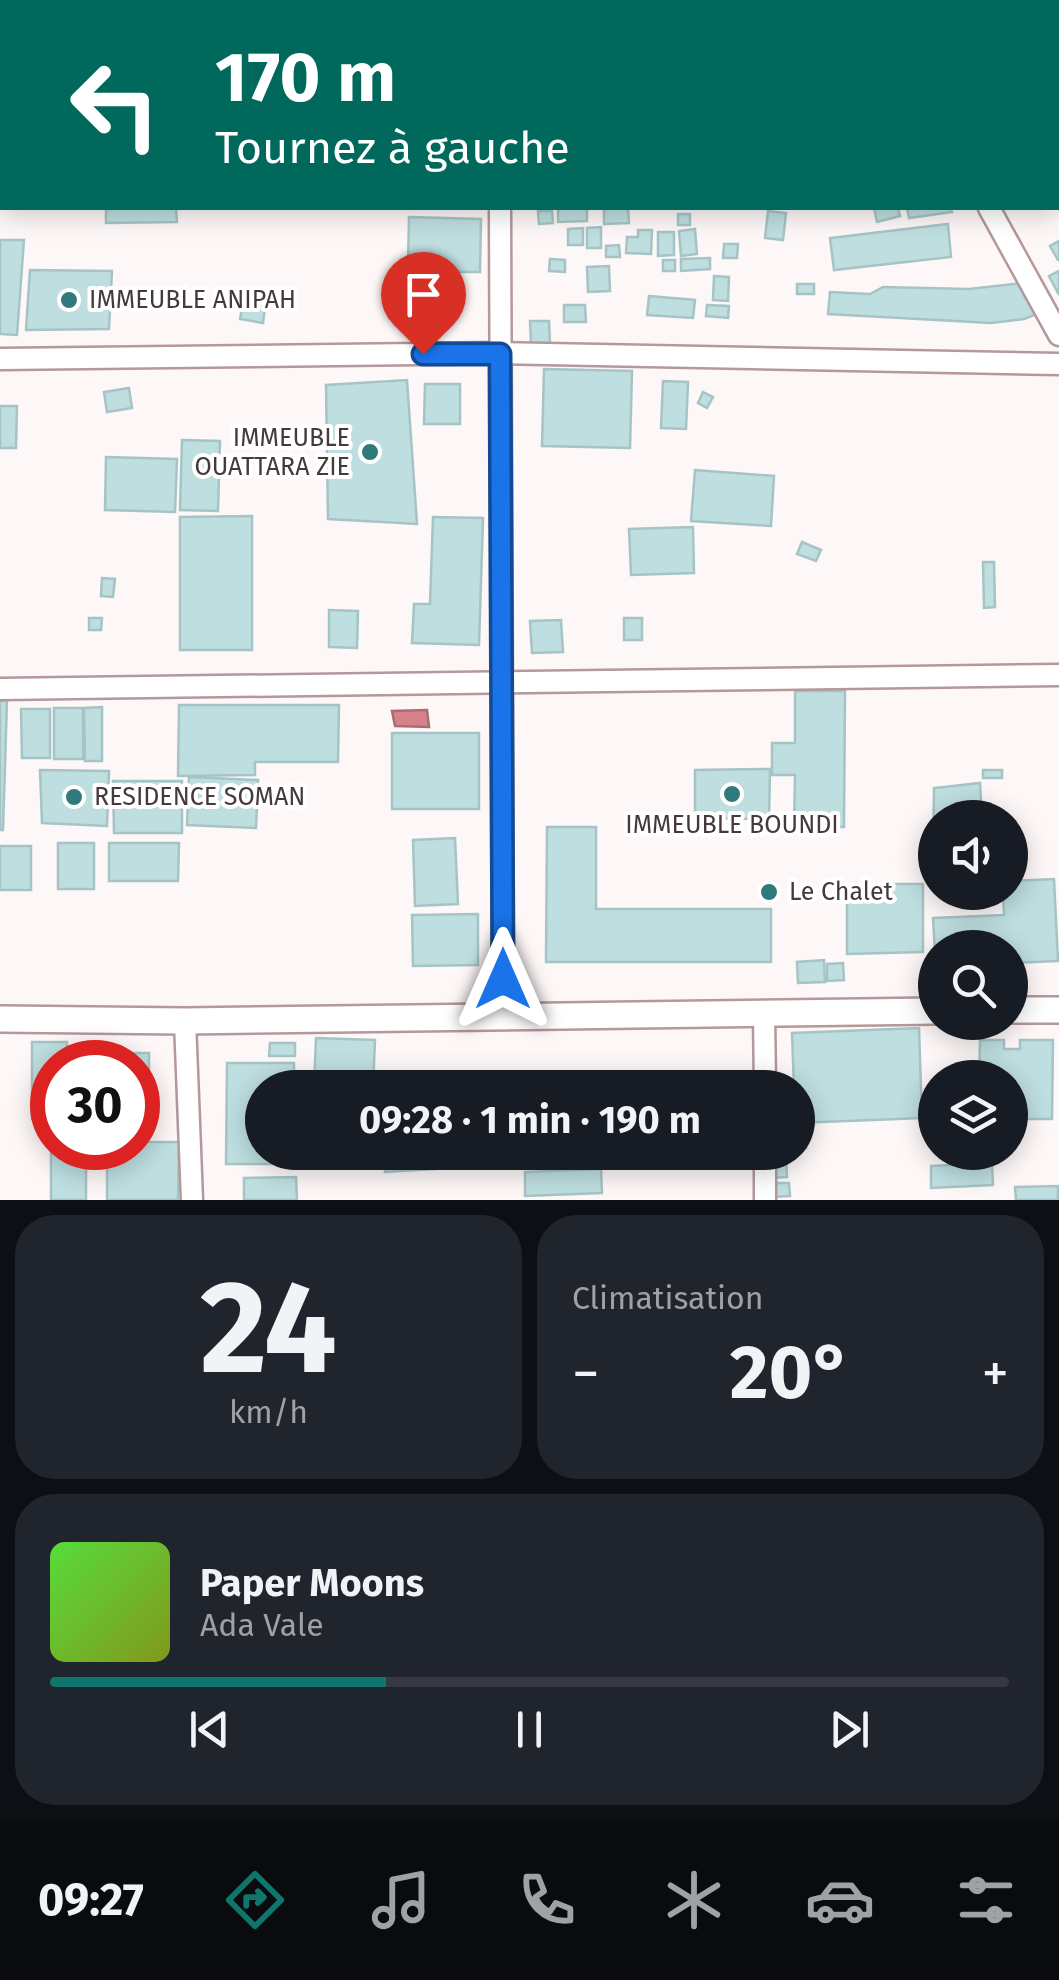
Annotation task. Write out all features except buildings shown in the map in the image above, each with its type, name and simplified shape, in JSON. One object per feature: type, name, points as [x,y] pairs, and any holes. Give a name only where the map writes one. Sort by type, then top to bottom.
[{"type":"street","points":[[500,210],[503,1016]]},
{"type":"street","points":[[989,210],[1059,335]]},
{"type":"street","points":[[0,358],[500,354],[1059,364]]},
{"type":"street","points":[[0,688],[1059,675]]},
{"type":"street","points":[[1028,1010],[1059,1010]]},
{"type":"street","points":[[0,1019],[185,1021],[918,1011]]},
{"type":"street","points":[[764,1013],[765,1070]]},
{"type":"street","points":[[185,1021],[192,1200]]},
{"type":"street","points":[[765,1170],[766,1200]]},
{"type":"shaded area","points":[[427,710],[429,727],[395,726],[392,711]]},
{"type":"place","name":"IMMEUBLE ANIPAH","points":[[69,300]]},
{"type":"place","name":"IMMEUBLE OUATTARA ZIE","points":[[370,452]]},
{"type":"place","name":"IMMEUBLE BOUNDI","points":[[732,794]]},
{"type":"place","name":"RESIDENCE SOMAN","points":[[74,797]]},
{"type":"place","name":"Le Chalet","points":[[769,892]]},
{"type":"route","points":[[423,354],[500,354],[503,979]]}]
